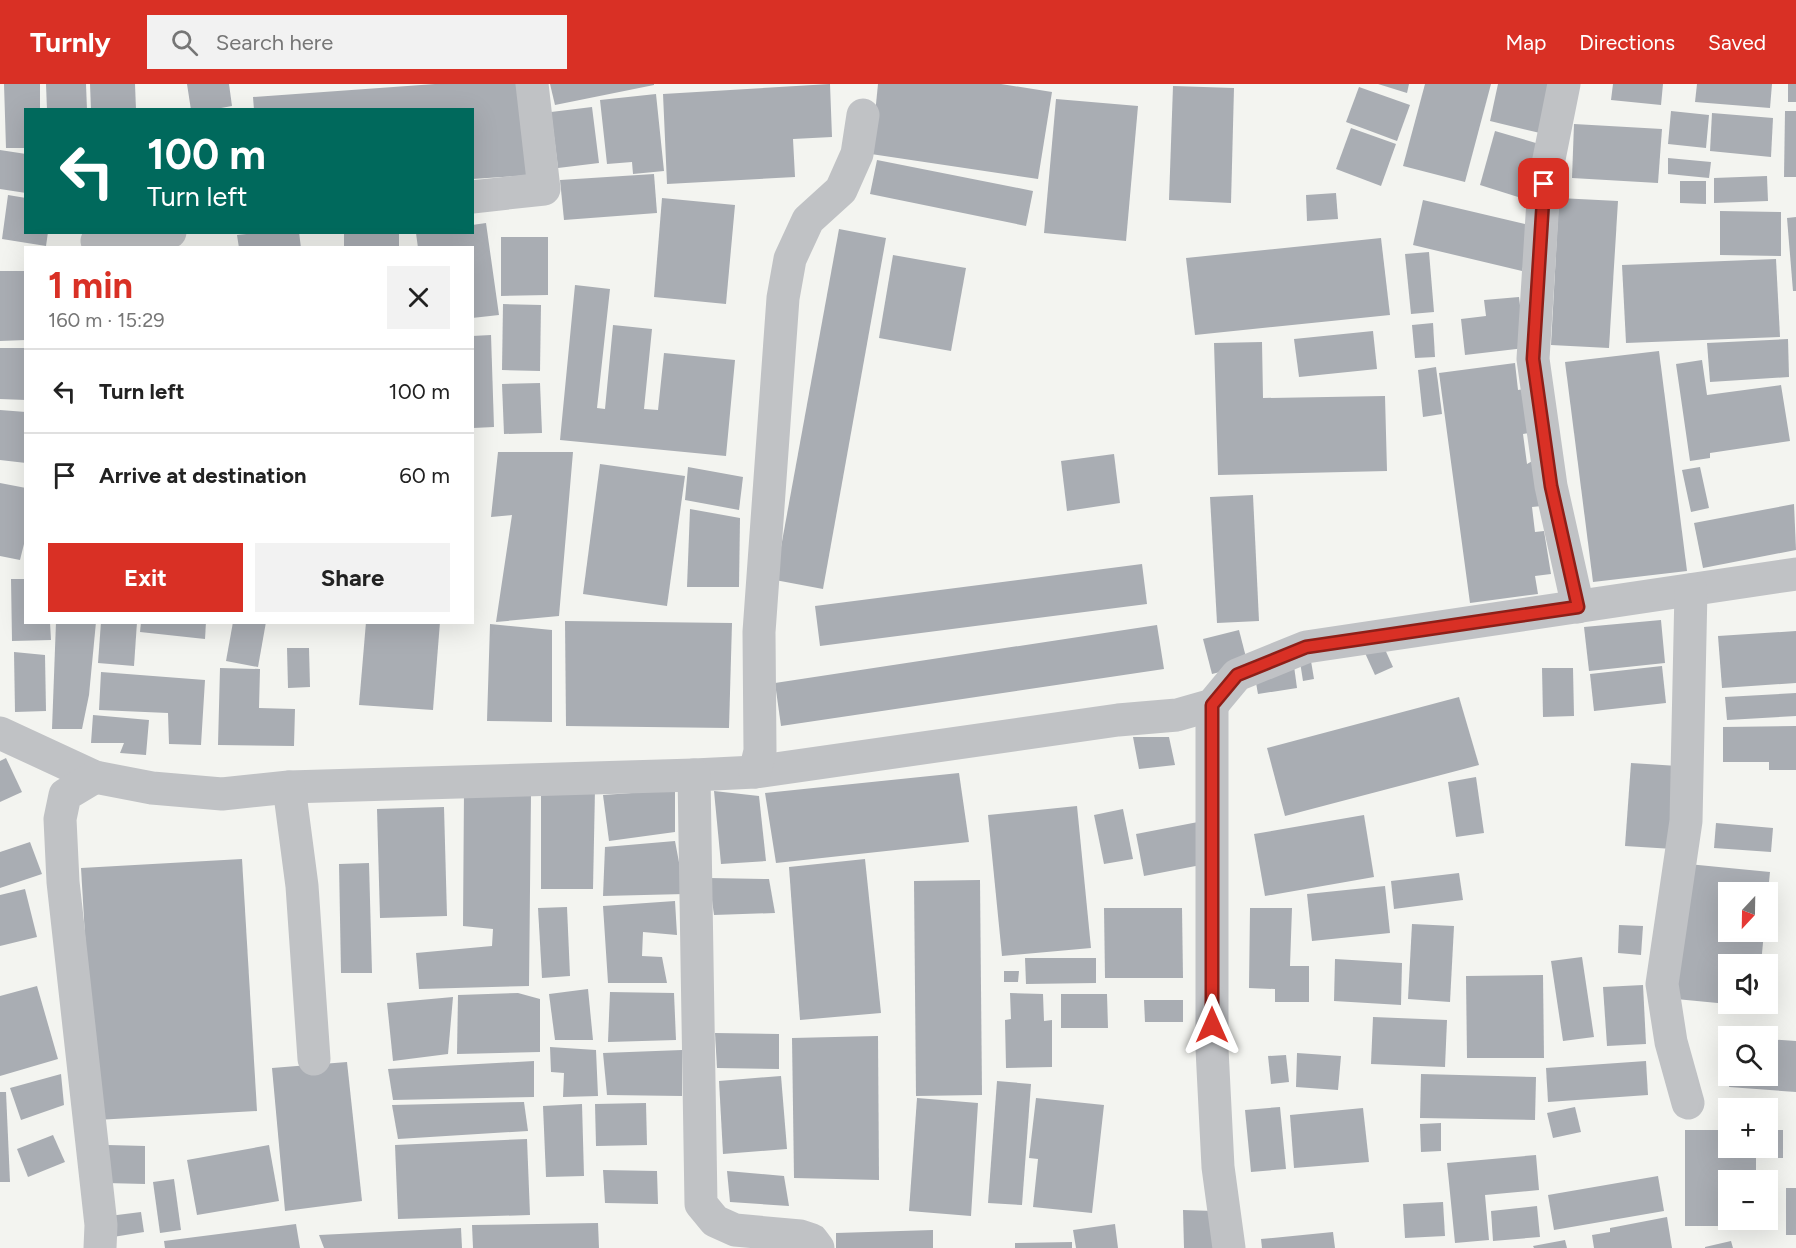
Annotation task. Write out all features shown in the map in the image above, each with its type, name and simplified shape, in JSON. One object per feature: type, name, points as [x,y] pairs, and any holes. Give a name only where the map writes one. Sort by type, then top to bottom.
[{"type":"street","points":[[474,197],[544,189],[532,84]]},
{"type":"street","points":[[1564,84],[1544,184],[1533,359],[1551,486],[1578,607]]},
{"type":"street","points":[[755,772],[760,751],[759,632],[783,298],[790,259],[808,220],[841,190],[857,154],[863,115]]},
{"type":"street","points":[[97,241],[154,234]]},
{"type":"street","points":[[0,733],[94,777],[152,788],[222,794],[289,787],[755,772],[1118,720],[1178,715],[1212,705],[1237,675],[1306,647],[1796,574]]},
{"type":"street","points":[[1688,1103],[1671,1042],[1662,984],[1686,821],[1691,590]]},
{"type":"street","points":[[1212,705],[1212,1049],[1218,1167],[1229,1248]]},
{"type":"street","points":[[694,775],[701,1204],[715,1221],[735,1230],[800,1236],[812,1240],[818,1248]]},
{"type":"street","points":[[94,777],[65,795],[60,819],[63,882],[99,1213],[100,1248]]},
{"type":"street","points":[[289,787],[302,886],[314,1059]]},
{"type":"building","points":[[4,84],[40,84],[40,108],[24,108],[24,148],[6,148]]},
{"type":"building","points":[[46,84],[86,84],[87,108],[47,108]]},
{"type":"building","points":[[90,84],[135,84],[136,108],[91,108]]},
{"type":"building","points":[[187,84],[229,84],[232,106],[191,108]]},
{"type":"building","points":[[435,84],[525,84],[532,175],[474,179],[474,108],[254,108],[253,97]]},
{"type":"building","points":[[550,84],[654,84],[654,85],[555,105]]},
{"type":"building","points":[[830,84],[832,137],[793,139],[795,177],[667,184],[663,94]]},
{"type":"building","points":[[878,84],[1001,84],[1052,92],[1038,179],[871,154]]},
{"type":"building","points":[[1378,84],[1409,84],[1407,93]]},
{"type":"building","points":[[1425,84],[1491,84],[1465,182],[1403,166]]},
{"type":"building","points":[[1498,84],[1552,84],[1540,133],[1490,121]]},
{"type":"building","points":[[1613,84],[1663,84],[1661,105],[1611,100]]},
{"type":"building","points":[[1697,84],[1772,84],[1770,108],[1695,102]]},
{"type":"building","points":[[1788,84],[1796,84],[1796,102],[1788,102]]},
{"type":"building","points":[[1173,86],[1234,88],[1231,203],[1169,200]]},
{"type":"building","points":[[1359,87],[1410,105],[1397,141],[1346,122]]},
{"type":"building","points":[[656,94],[664,171],[633,174],[632,162],[607,164],[600,100]]},
{"type":"building","points":[[1056,99],[1138,106],[1126,241],[1044,233]]},
{"type":"building","points":[[592,107],[599,163],[558,168],[551,112]]},
{"type":"building","points":[[1671,111],[1709,115],[1706,148],[1668,144]]},
{"type":"building","points":[[1785,111],[1796,111],[1796,177],[1784,177]]},
{"type":"building","points":[[1712,113],[1773,118],[1771,157],[1710,151]]},
{"type":"building","points":[[1574,124],[1662,129],[1658,183],[1572,178]]},
{"type":"building","points":[[1351,128],[1396,144],[1381,186],[1336,169]]},
{"type":"building","points":[[1495,131],[1546,146],[1531,201],[1480,185]]},
{"type":"building","points":[[0,150],[24,154],[24,193],[0,189]]},
{"type":"building","points":[[1668,158],[1711,162],[1709,178],[1668,174]]},
{"type":"building","points":[[877,160],[1033,191],[1026,226],[870,194]]},
{"type":"building","points":[[654,174],[657,213],[564,220],[560,180]]},
{"type":"building","points":[[1767,176],[1768,201],[1714,203],[1714,178]]},
{"type":"building","points":[[1680,181],[1706,181],[1706,204],[1680,203]]},
{"type":"building","points":[[1336,193],[1338,219],[1307,221],[1306,195]]},
{"type":"building","points":[[8,195],[24,198],[24,234],[48,234],[46,246],[2,239]]},
{"type":"building","points":[[662,198],[735,205],[726,304],[654,297]]},
{"type":"building","points":[[1559,198],[1618,201],[1609,348],[1551,345]]},
{"type":"building","points":[[1423,200],[1533,226],[1522,271],[1413,245]]},
{"type":"building","points":[[1720,211],[1781,212],[1781,256],[1720,255]]},
{"type":"building","points":[[1796,217],[1796,291],[1793,291],[1787,218]]},
{"type":"building","points":[[486,223],[499,315],[474,318],[474,246],[418,246],[416,234],[474,234],[474,225]]},
{"type":"building","points":[[839,229],[886,238],[823,589],[775,580]]},
{"type":"building","points":[[299,234],[301,246],[239,246],[237,235]]},
{"type":"building","points":[[344,234],[399,234],[399,246],[344,246]]},
{"type":"building","points":[[501,237],[548,237],[548,295],[501,296]]},
{"type":"building","points":[[1381,238],[1390,315],[1195,335],[1186,258]]},
{"type":"building","points":[[1429,252],[1434,312],[1411,314],[1405,254]]},
{"type":"building","points":[[893,255],[966,268],[951,351],[879,338]]},
{"type":"building","points":[[1776,259],[1780,337],[1626,343],[1622,265]]},
{"type":"building","points":[[0,271],[24,271],[24,340],[0,341]]},
{"type":"building","points":[[575,285],[610,289],[597,408],[605,409],[613,325],[652,329],[644,409],[658,410],[664,353],[735,360],[726,456],[560,440]]},
{"type":"building","points":[[1519,297],[1525,348],[1465,355],[1461,319],[1486,316],[1484,300]]},
{"type":"building","points":[[503,304],[541,305],[540,371],[502,370]]},
{"type":"building","points":[[1433,323],[1435,357],[1415,358],[1412,325]]},
{"type":"building","points":[[1373,331],[1377,369],[1299,377],[1294,339]]},
{"type":"building","points":[[491,335],[494,427],[474,428],[474,336]]},
{"type":"building","points":[[1788,339],[1789,377],[1710,382],[1707,343]]},
{"type":"building","points":[[1262,342],[1263,398],[1385,396],[1387,471],[1218,475],[1214,343]]},
{"type":"building","points":[[0,348],[24,348],[24,400],[0,399]]},
{"type":"building","points":[[1659,351],[1687,571],[1593,582],[1565,362]]},
{"type":"building","points":[[1702,360],[1707,395],[1781,385],[1790,441],[1710,453],[1710,458],[1690,461],[1676,364]]},
{"type":"building","points":[[1515,363],[1518,390],[1532,388],[1538,432],[1523,434],[1527,464],[1536,459],[1542,506],[1532,507],[1535,532],[1544,531],[1551,574],[1535,576],[1538,594],[1470,603],[1439,373]]},
{"type":"building","points":[[1436,367],[1442,414],[1423,417],[1418,370]]},
{"type":"building","points":[[540,383],[542,433],[504,434],[502,384]]},
{"type":"building","points":[[0,410],[24,412],[24,463],[0,460]]},
{"type":"building","points":[[498,452],[573,452],[559,616],[496,622],[512,515],[491,517]]},
{"type":"building","points":[[1114,454],[1120,503],[1067,511],[1061,461]]},
{"type":"building","points":[[600,464],[685,476],[667,606],[583,594]]},
{"type":"building","points":[[688,467],[743,477],[739,510],[685,500]]},
{"type":"building","points":[[1700,467],[1709,508],[1691,512],[1682,470]]},
{"type":"building","points":[[0,483],[24,488],[24,544],[20,560],[0,556]]},
{"type":"building","points":[[1253,495],[1259,621],[1217,623],[1210,497]]},
{"type":"building","points":[[1794,504],[1796,550],[1703,568],[1694,523]]},
{"type":"building","points":[[690,509],[740,518],[739,587],[687,587]]},
{"type":"building","points":[[1142,564],[1147,604],[820,646],[815,606]]},
{"type":"building","points":[[11,579],[24,579],[24,624],[50,624],[51,640],[12,641]]},
{"type":"building","points":[[1661,620],[1665,663],[1589,671],[1584,627]]},
{"type":"building","points":[[565,621],[732,623],[729,728],[566,726]]},
{"type":"building","points":[[56,624],[96,624],[89,695],[82,729],[52,729]]},
{"type":"building","points":[[101,624],[137,624],[134,666],[98,663]]},
{"type":"building","points":[[141,624],[206,624],[205,639],[140,632]]},
{"type":"building","points":[[233,624],[266,624],[258,667],[226,661]]},
{"type":"building","points":[[366,624],[440,624],[433,710],[359,705]]},
{"type":"building","points":[[490,624],[552,630],[552,722],[487,721]]},
{"type":"building","points":[[1157,625],[1164,669],[781,726],[775,683]]},
{"type":"building","points":[[1239,630],[1248,665],[1212,674],[1203,639]]},
{"type":"building","points":[[1796,631],[1796,683],[1722,688],[1718,636]]},
{"type":"building","points":[[1383,645],[1393,667],[1375,675],[1365,653]]},
{"type":"building","points":[[287,648],[309,648],[310,687],[288,688]]},
{"type":"building","points":[[14,652],[45,655],[46,711],[15,712]]},
{"type":"building","points":[[1311,661],[1314,679],[1303,681],[1300,662]]},
{"type":"building","points":[[1294,666],[1297,688],[1258,694],[1254,672]]},
{"type":"building","points":[[1662,666],[1666,703],[1594,711],[1590,674]]},
{"type":"building","points":[[220,668],[260,669],[259,708],[295,709],[294,746],[218,745]]},
{"type":"building","points":[[1542,668],[1573,668],[1574,716],[1543,717]]},
{"type":"building","points":[[101,672],[205,680],[201,745],[169,744],[168,713],[99,710]]},
{"type":"building","points":[[1796,693],[1796,716],[1727,720],[1725,697]]},
{"type":"building","points":[[1459,697],[1479,765],[1285,816],[1267,748]]},
{"type":"building","points":[[93,715],[149,720],[146,755],[120,753],[124,743],[91,743]]},
{"type":"building","points":[[1796,726],[1796,770],[1769,770],[1769,762],[1723,762],[1723,727]]},
{"type":"building","points":[[1133,737],[1169,737],[1175,765],[1139,769]]},
{"type":"building","points":[[6,758],[22,792],[0,802],[0,761]]},
{"type":"building","points":[[1631,763],[1678,766],[1673,849],[1625,846]]},
{"type":"building","points":[[959,773],[969,842],[776,863],[765,793]]},
{"type":"building","points":[[1476,777],[1484,833],[1456,837],[1448,782]]},
{"type":"building","points":[[595,789],[593,889],[541,889],[541,790]]},
{"type":"building","points":[[464,790],[531,794],[529,986],[419,989],[416,953],[492,946],[493,929],[463,926]]},
{"type":"building","points":[[675,790],[675,832],[609,841],[603,795]]},
{"type":"building","points":[[714,791],[759,796],[766,861],[721,864]]},
{"type":"building","points":[[1077,806],[1091,948],[1002,956],[988,815]]},
{"type":"building","points":[[444,807],[447,916],[380,918],[377,809]]},
{"type":"building","points":[[1123,809],[1133,859],[1104,864],[1094,815]]},
{"type":"building","points":[[1364,815],[1374,877],[1265,896],[1254,834]]},
{"type":"building","points":[[1198,822],[1206,864],[1144,876],[1136,834]]},
{"type":"building","points":[[1716,823],[1773,828],[1771,852],[1714,848]]},
{"type":"building","points":[[675,841],[685,894],[603,896],[605,847]]},
{"type":"building","points":[[30,842],[42,874],[0,888],[0,852]]},
{"type":"building","points":[[242,859],[257,1111],[96,1120],[81,868]]},
{"type":"building","points":[[865,859],[881,1013],[800,1020],[789,867]]},
{"type":"building","points":[[369,863],[372,973],[341,973],[339,864]]},
{"type":"building","points":[[1688,864],[1770,872],[1769,882],[1718,882],[1718,942],[1763,942],[1762,954],[1718,954],[1718,1003],[1676,999]]},
{"type":"building","points":[[1459,873],[1463,900],[1394,909],[1391,881]]},
{"type":"building","points":[[709,878],[769,879],[775,913],[714,915]]},
{"type":"building","points":[[980,880],[982,1095],[916,1096],[914,881]]},
{"type":"building","points":[[1385,886],[1390,933],[1312,941],[1307,894]]},
{"type":"building","points":[[25,889],[37,937],[0,946],[0,895]]},
{"type":"building","points":[[675,901],[677,935],[643,932],[642,956],[662,957],[667,983],[608,983],[603,906]]},
{"type":"building","points":[[567,907],[570,976],[542,978],[538,908]]},
{"type":"building","points":[[1104,908],[1182,908],[1183,978],[1105,978]]},
{"type":"building","points":[[1250,908],[1292,908],[1290,966],[1309,966],[1309,1002],[1275,1002],[1275,989],[1249,988]]},
{"type":"building","points":[[1412,924],[1454,926],[1450,1002],[1408,999]]},
{"type":"building","points":[[1619,925],[1643,926],[1641,955],[1618,953]]},
{"type":"building","points":[[1582,957],[1594,1037],[1563,1041],[1551,961]]},
{"type":"building","points":[[1025,958],[1096,958],[1096,983],[1026,984]]},
{"type":"building","points":[[1335,959],[1402,963],[1401,1005],[1334,1001]]},
{"type":"building","points":[[1004,971],[1019,971],[1018,982],[1004,982]]},
{"type":"building","points":[[1543,975],[1544,1058],[1467,1058],[1466,976]]},
{"type":"building","points":[[1643,985],[1646,1044],[1607,1046],[1603,987]]},
{"type":"building","points":[[37,986],[58,1059],[0,1076],[0,996]]},
{"type":"building","points":[[588,989],[593,1040],[555,1040],[549,994]]},
{"type":"building","points":[[610,992],[674,993],[676,1040],[608,1042]]},
{"type":"building","points":[[518,993],[540,999],[540,1052],[457,1054],[458,995]]},
{"type":"building","points":[[1010,993],[1043,994],[1044,1021],[1052,1020],[1052,1067],[1006,1068],[1005,1020],[1011,1019]]},
{"type":"building","points":[[1061,994],[1107,994],[1108,1028],[1061,1028]]},
{"type":"building","points":[[453,997],[448,1054],[393,1061],[387,1003]]},
{"type":"building","points":[[1144,1000],[1183,1000],[1183,1022],[1145,1022]]},
{"type":"building","points":[[1373,1017],[1447,1020],[1445,1067],[1371,1064]]},
{"type":"building","points":[[715,1033],[779,1034],[779,1069],[717,1068]]},
{"type":"building","points":[[878,1036],[879,1180],[794,1178],[792,1038]]},
{"type":"building","points":[[1778,1040],[1796,1041],[1796,1092],[1729,1087],[1778,1086]]},
{"type":"building","points":[[550,1047],[596,1050],[598,1096],[563,1097],[564,1073],[551,1072]]},
{"type":"building","points":[[682,1050],[682,1096],[607,1095],[603,1053]]},
{"type":"building","points":[[1297,1053],[1341,1056],[1338,1090],[1296,1087]]},
{"type":"building","points":[[1286,1055],[1289,1082],[1271,1084],[1268,1056]]},
{"type":"building","points":[[534,1061],[534,1097],[393,1100],[388,1069]]},
{"type":"building","points":[[1646,1061],[1648,1095],[1548,1102],[1546,1068]]},
{"type":"building","points":[[347,1062],[362,1201],[285,1211],[272,1068]]},
{"type":"building","points":[[61,1074],[64,1105],[21,1120],[10,1088]]},
{"type":"building","points":[[1421,1074],[1536,1077],[1535,1120],[1420,1118]]},
{"type":"building","points":[[781,1076],[787,1149],[723,1154],[719,1081]]},
{"type":"building","points":[[997,1081],[1031,1084],[1022,1205],[988,1203]]},
{"type":"building","points":[[0,1092],[6,1092],[10,1182],[0,1182]]},
{"type":"building","points":[[917,1098],[978,1103],[971,1216],[909,1211]]},
{"type":"building","points":[[1036,1098],[1104,1105],[1092,1213],[1033,1207],[1038,1159],[1029,1158]]},
{"type":"building","points":[[524,1102],[528,1131],[398,1139],[392,1105]]},
{"type":"building","points":[[646,1103],[647,1145],[596,1146],[595,1104]]},
{"type":"building","points":[[582,1104],[584,1176],[546,1177],[543,1106]]},
{"type":"building","points":[[1280,1107],[1286,1169],[1251,1172],[1245,1110]]},
{"type":"building","points":[[1575,1107],[1581,1132],[1553,1138],[1547,1113]]},
{"type":"building","points":[[1363,1108],[1369,1162],[1294,1168],[1290,1115]]},
{"type":"building","points":[[1441,1123],[1441,1151],[1421,1152],[1420,1124]]},
{"type":"building","points":[[1685,1130],[1718,1130],[1718,1158],[1756,1158],[1756,1170],[1718,1170],[1718,1226],[1685,1226]]},
{"type":"building","points":[[1778,1130],[1783,1130],[1783,1158],[1778,1158]]},
{"type":"building","points":[[53,1135],[65,1162],[28,1177],[17,1149]]},
{"type":"building","points":[[527,1139],[530,1215],[398,1219],[395,1145]]},
{"type":"building","points":[[108,1145],[145,1146],[145,1184],[106,1183]]},
{"type":"building","points":[[269,1145],[279,1201],[197,1215],[187,1160]]},
{"type":"building","points":[[1536,1155],[1539,1190],[1485,1195],[1489,1240],[1455,1243],[1447,1163]]},
{"type":"building","points":[[603,1170],[657,1171],[658,1204],[605,1203]]},
{"type":"building","points":[[727,1171],[784,1176],[789,1206],[730,1202]]},
{"type":"building","points":[[1658,1176],[1664,1211],[1554,1230],[1548,1195]]},
{"type":"building","points":[[174,1179],[181,1230],[160,1233],[153,1182]]},
{"type":"building","points":[[1786,1188],[1796,1188],[1796,1235],[1786,1235]]},
{"type":"building","points":[[1443,1202],[1445,1236],[1405,1238],[1403,1204]]},
{"type":"building","points":[[1537,1206],[1540,1237],[1493,1241],[1491,1211]]},
{"type":"building","points":[[1183,1210],[1214,1211],[1214,1248],[1184,1248]]},
{"type":"building","points":[[141,1212],[144,1232],[113,1237],[109,1216]]},
{"type":"building","points":[[1667,1217],[1672,1248],[1594,1248],[1592,1235],[1610,1232],[1610,1228]]},
{"type":"building","points":[[598,1223],[599,1248],[473,1248],[472,1225]]},
{"type":"building","points":[[296,1224],[300,1248],[165,1248],[164,1241]]},
{"type":"building","points":[[1115,1224],[1118,1248],[1076,1248],[1073,1230]]},
{"type":"building","points":[[461,1228],[462,1248],[324,1248],[319,1235]]},
{"type":"building","points":[[933,1230],[933,1248],[836,1248],[836,1233]]},
{"type":"building","points":[[1333,1232],[1335,1248],[1262,1248],[1261,1239]]},
{"type":"building","points":[[1565,1240],[1567,1248],[1534,1248],[1533,1246]]},
{"type":"building","points":[[1731,1241],[1733,1248],[1705,1248],[1705,1247]]},
{"type":"building","points":[[1072,1242],[1072,1248],[1015,1248],[1015,1243]]},
{"type":"route","points":[[1212,1025],[1212,705],[1237,675],[1306,647],[1578,607],[1551,486],[1533,359],[1544,184]]}]
